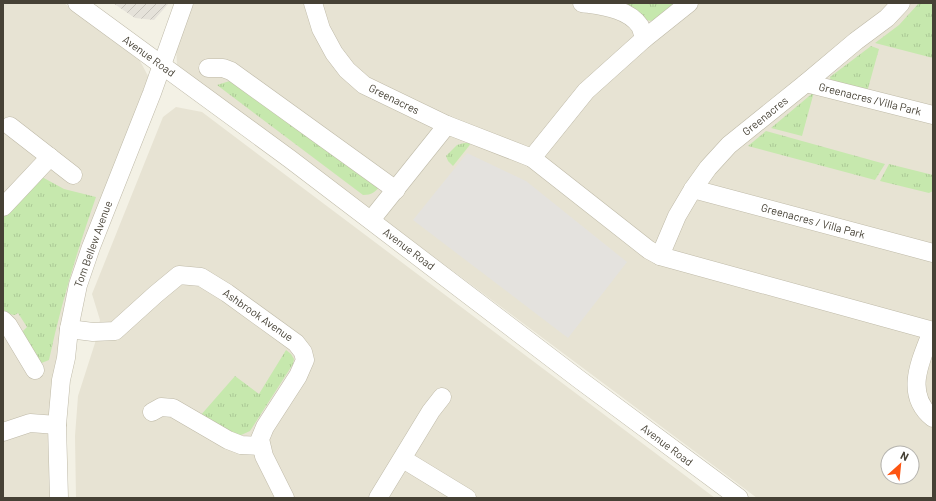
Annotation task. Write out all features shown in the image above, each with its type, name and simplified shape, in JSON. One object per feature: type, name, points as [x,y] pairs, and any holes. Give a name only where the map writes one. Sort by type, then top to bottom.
[{"type":"street","name":"Avenue Road","points":[[77,3],[371,220],[580,380],[739,498]]},
{"type":"street","name":"Tom Bellew Avenue","points":[[59,498],[57,424],[61,380],[78,285],[91,247],[152,93],[184,3]]},
{"type":"street","name":"Greenacres","points":[[313,3],[321,29],[334,53],[347,70],[364,85],[447,125],[532,158],[649,250],[660,256],[932,331]]},
{"type":"street","points":[[582,3],[610,8],[626,14],[641,27],[644,39]]},
{"type":"street","points":[[532,158],[586,91],[644,39],[689,3]]},
{"type":"street","name":"Greenacres","points":[[660,256],[677,216],[692,189],[708,168],[729,145],[856,41],[887,18],[901,3]]},
{"type":"street","points":[[208,68],[223,68],[231,71],[396,190]]},
{"type":"street","name":"Greenacres /Villa Park","points":[[806,83],[933,115]]},
{"type":"street","points":[[371,220],[447,125]]},
{"type":"street","points":[[10,126],[73,175]]},
{"type":"street","points":[[3,207],[50,157]]},
{"type":"street","name":"Greenacres / Villa Park","points":[[692,189],[933,253]]},
{"type":"street","name":"Ashbrook Avenue","points":[[69,329],[93,332],[115,331],[179,275],[201,277],[227,293],[296,343],[305,360],[298,376],[265,427],[260,439],[264,456],[285,498]]},
{"type":"street","points":[[11,323],[34,370]]},
{"type":"street","points":[[932,331],[918,369],[916,384],[917,395],[924,411],[933,418]]},
{"type":"street","points":[[378,498],[431,411],[442,397]]},
{"type":"street","points":[[152,412],[161,407],[173,408],[228,440],[241,445],[262,446]]},
{"type":"street","points":[[3,432],[30,423],[57,424]]},
{"type":"street","points":[[403,459],[467,498]]},
{"type":"shaded area","points":[[3,3],[64,3],[140,61],[148,76],[144,97],[85,244],[51,498],[3,498]]},
{"type":"shaded area","points":[[113,3],[169,3],[154,20],[135,18]]},
{"type":"shaded area","points":[[194,3],[933,3],[933,498],[757,498],[177,65],[176,47]]},
{"type":"shaded area","points":[[176,107],[202,112],[715,498],[76,498],[75,436],[78,396],[95,343],[100,320],[92,294],[163,117]]},
{"type":"shaded area","points":[[467,153],[526,181],[627,262],[568,338],[413,220]]},
{"type":"green space","points":[[612,3],[678,3],[661,17],[653,21],[641,19]]},
{"type":"green space","points":[[919,3],[933,3],[933,58],[875,43],[899,25]]},
{"type":"green space","points":[[871,46],[879,49],[867,92],[831,84],[830,77]]},
{"type":"green space","points":[[236,79],[380,186],[373,193],[363,195],[217,85]]},
{"type":"green space","points":[[814,92],[802,136],[771,128]]},
{"type":"green space","points":[[766,131],[885,164],[875,180],[748,146]]},
{"type":"green space","points":[[471,143],[453,166],[448,161],[446,156],[457,145]]},
{"type":"green space","points":[[889,164],[933,175],[933,191],[929,193],[880,181]]},
{"type":"green space","points":[[42,177],[64,189],[96,197],[70,278],[49,360],[39,364],[24,338],[23,331],[27,327],[18,313],[15,315],[8,314],[3,309],[3,216]]},
{"type":"green space","points":[[286,350],[294,359],[293,364],[250,431],[239,436],[200,416],[235,376],[259,394]]}]
